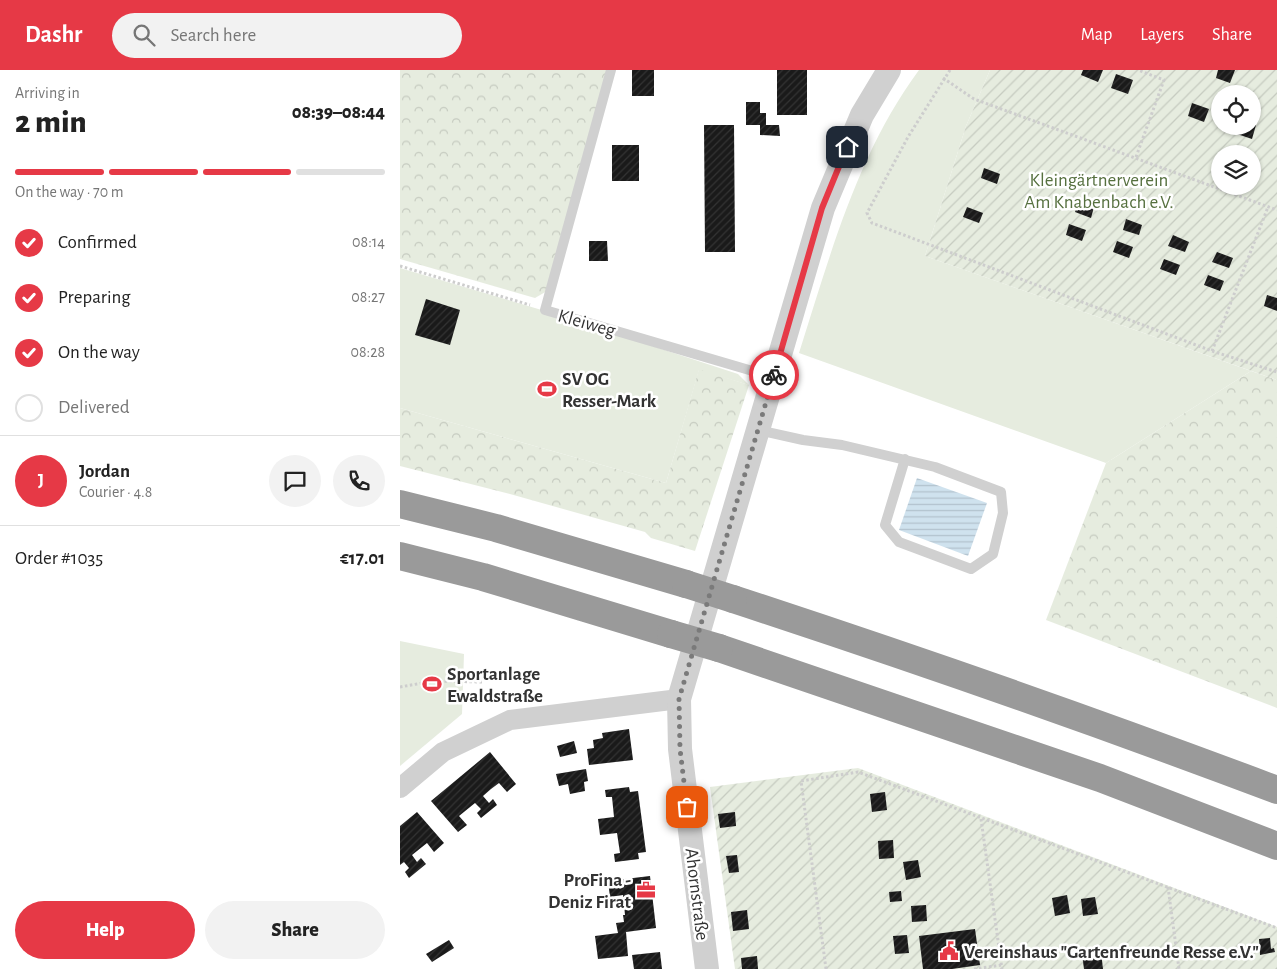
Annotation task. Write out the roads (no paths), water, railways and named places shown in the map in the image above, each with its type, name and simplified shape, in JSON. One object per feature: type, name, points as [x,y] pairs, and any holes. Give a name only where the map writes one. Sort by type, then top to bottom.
[{"type":"highway","points":[[400,504],[496,528],[734,599],[917,659],[1115,729],[1277,790]]},
{"type":"highway","points":[[400,556],[483,577],[719,648],[1100,778],[1277,846]]},
{"type":"street","name":"Ahornstraße","points":[[707,969],[680,749],[679,699],[822,208],[862,115],[889,70]]},
{"type":"street","points":[[400,788],[443,752],[510,720],[679,699]]},
{"type":"lane","name":"Kleiweg","points":[[611,70],[545,310],[773,377]]},
{"type":"lane","points":[[757,429],[803,440],[842,445],[935,467],[1001,492],[1003,512],[993,554],[971,570],[899,542],[885,525],[905,460]]},
{"type":"water","points":[[917,478],[987,503],[968,556],[899,530]]},
{"type":"place","name":"SV OG Resser-Mark","points":[[547,389]]},
{"type":"place","name":"Sportanlage Ewaldstraße","points":[[432,684]]},
{"type":"place","name":"ProFina - Deniz Firat","points":[[646,890]]},
{"type":"place","name":"Vereinshaus \"Gartenfreunde Resse e.V.\"","points":[[949,951]]},
{"type":"park label","name":"Kleingärtnerverein Am Knabenbach e.V.","points":[[1099,190]]}]
